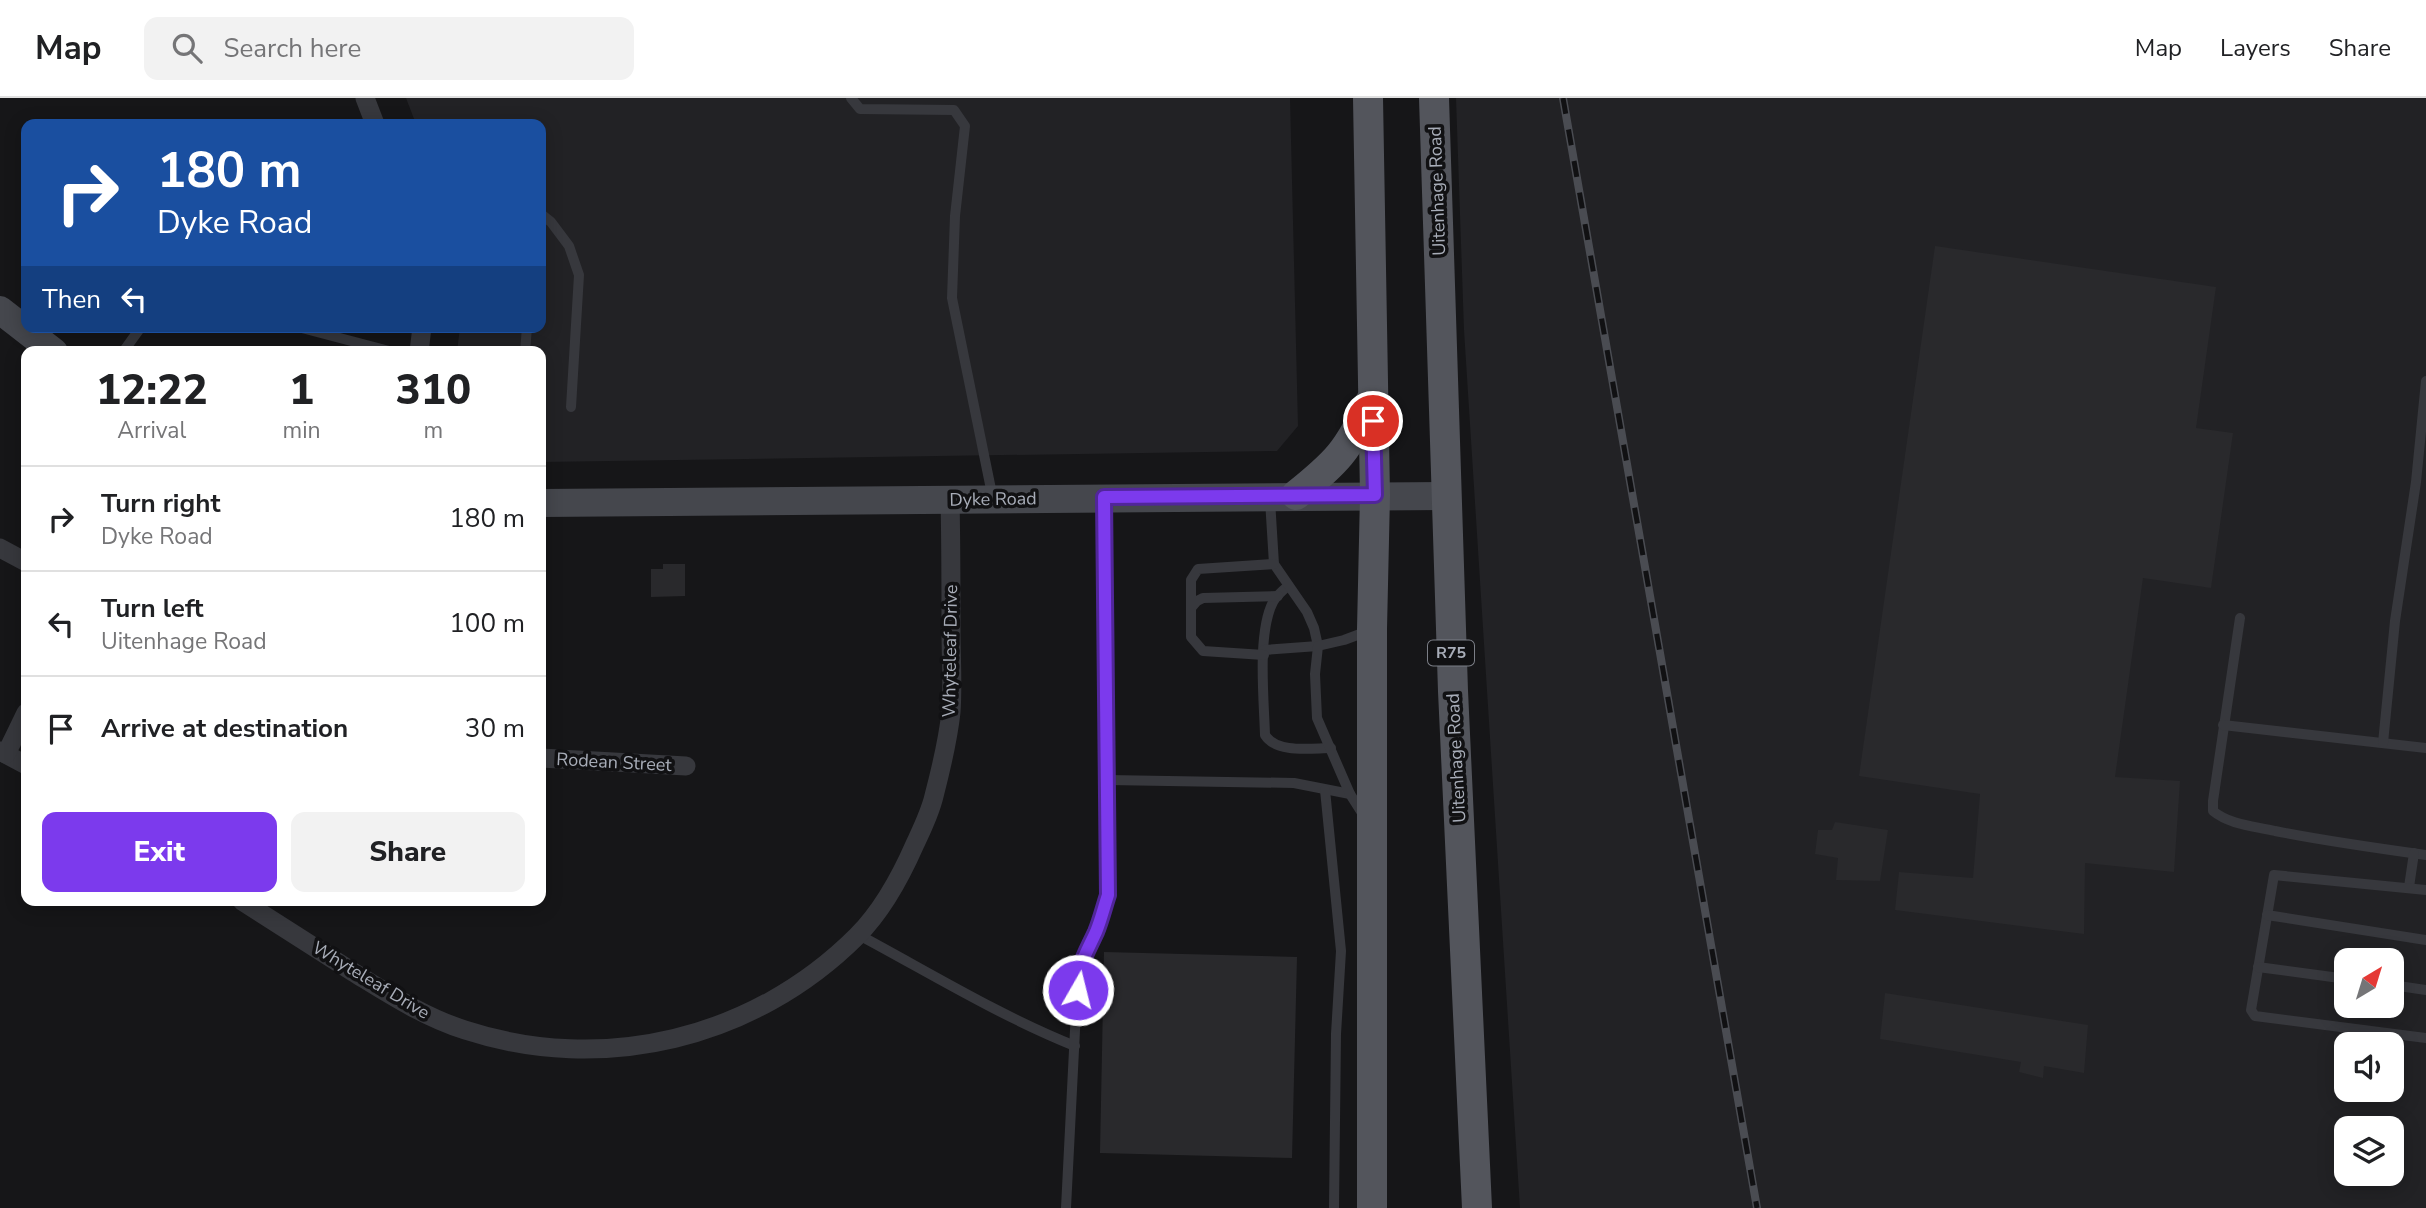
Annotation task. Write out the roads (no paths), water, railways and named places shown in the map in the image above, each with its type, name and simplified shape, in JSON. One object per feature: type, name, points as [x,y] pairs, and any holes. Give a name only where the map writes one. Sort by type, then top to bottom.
[{"type":"main road","points":[[1368,98],[1375,495],[1372,629],[1372,1208]]},
{"type":"main road","name":"Uitenhage Road","points":[[1434,98],[1446,496],[1477,1208]]},
{"type":"main road","points":[[1283,496],[1337,460],[1351,442],[1373,396]]},
{"type":"street","points":[[365,98],[373,119]]},
{"type":"street","points":[[0,310],[21,326]]},
{"type":"street","points":[[30,333],[46,346]]},
{"type":"street","name":"Dyke Road","points":[[546,503],[1446,496]]},
{"type":"street","name":"Whyteleaf Drive","points":[[250,906],[432,1018],[479,1034],[547,1049],[598,1050],[648,1045],[727,1023],[773,1000],[812,975],[859,935],[905,867],[926,820],[941,766],[951,709],[950,499]]},
{"type":"street","points":[[0,548],[21,559]]},
{"type":"street","points":[[21,721],[3,752],[21,762]]},
{"type":"street","name":"Rodean Street","points":[[546,758],[686,766]]},
{"type":"lane","points":[[851,98],[860,109],[954,110],[965,126],[955,216],[952,298],[993,499]]},
{"type":"lane","points":[[546,218],[569,246],[579,275],[571,407]]},
{"type":"lane","points":[[322,333],[370,346]]},
{"type":"lane","points":[[2383,743],[2395,621],[2416,482],[2426,381]]},
{"type":"lane","points":[[1283,496],[1274,564],[1307,612],[1314,628],[1318,646],[1315,674],[1317,718],[1350,794],[1372,828]]},
{"type":"lane","points":[[1066,1208],[1079,971],[1083,954],[1097,930],[1108,895],[1104,497]]},
{"type":"lane","points":[[1274,564],[1198,569],[1191,580],[1191,638],[1203,651],[1264,652],[1318,646],[1372,629]]},
{"type":"lane","points":[[1288,586],[1273,601],[1267,621],[1264,652],[1265,735],[1275,745],[1331,748]]},
{"type":"lane","points":[[1191,609],[1194,603],[1203,598],[1278,596]]},
{"type":"lane","points":[[2241,618],[2223,724],[2213,811],[2222,819],[2322,840],[2426,855]]},
{"type":"lane","points":[[2223,724],[2426,748]]},
{"type":"lane","points":[[1108,780],[1294,783],[1350,794]]},
{"type":"lane","points":[[1325,790],[1340,951],[1334,1208]]},
{"type":"lane","points":[[2409,887],[2414,853]]},
{"type":"lane","points":[[2426,890],[2276,874],[2272,880],[2251,1006],[2255,1016],[2426,1038]]},
{"type":"lane","points":[[2267,915],[2426,940]]},
{"type":"lane","points":[[859,935],[998,1011],[1075,1046]]},
{"type":"lane","points":[[2258,967],[2334,977]]},
{"type":"lane","points":[[2404,987],[2426,990]]},
{"type":"railway","points":[[1563,98],[1757,1208]]}]
